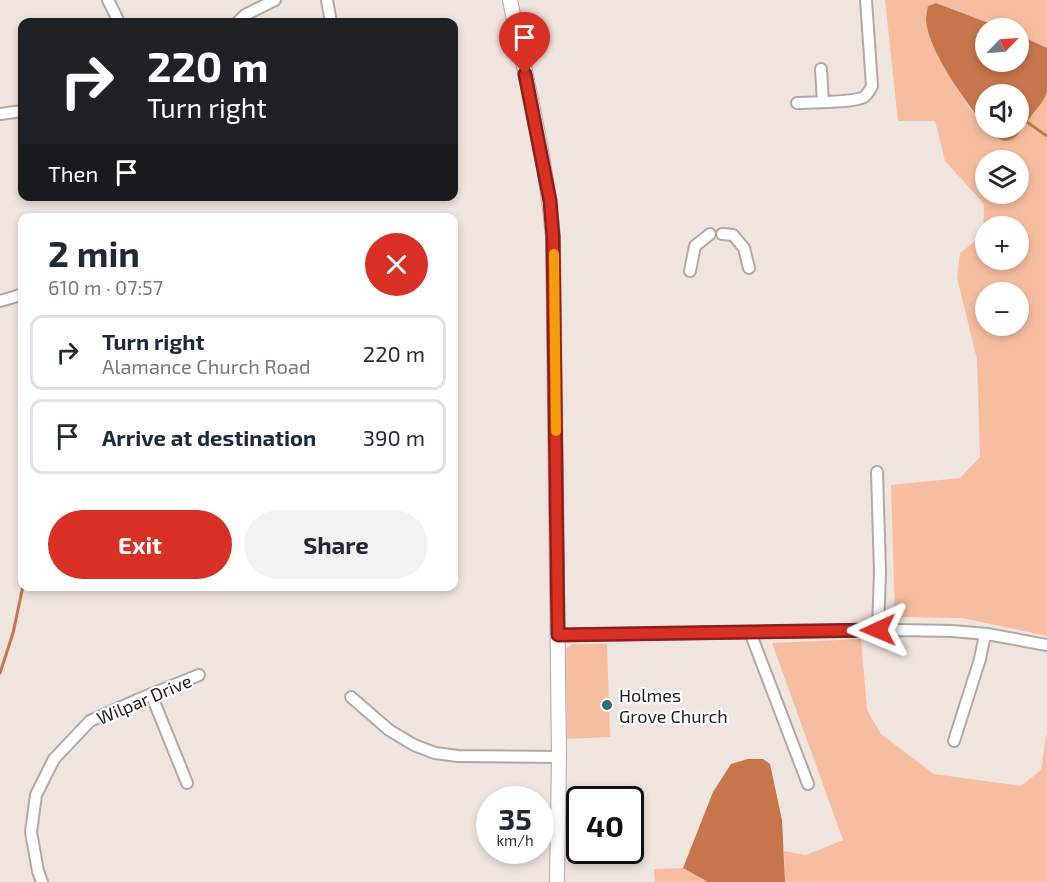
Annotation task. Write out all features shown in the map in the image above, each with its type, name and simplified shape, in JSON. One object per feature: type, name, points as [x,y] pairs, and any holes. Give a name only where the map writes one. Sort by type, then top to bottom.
[{"type":"main road","points":[[510,0],[550,201],[553,237],[559,757],[557,882]]},
{"type":"street","points":[[108,0],[117,18]]},
{"type":"street","points":[[242,18],[275,0]]},
{"type":"street","points":[[327,0],[330,18]]},
{"type":"street","points":[[797,103],[854,100],[866,96],[870,91],[872,86],[866,0]]},
{"type":"street","points":[[821,69],[823,102]]},
{"type":"street","points":[[0,114],[18,112]]},
{"type":"street","points":[[690,271],[695,246],[710,234]]},
{"type":"street","points":[[722,234],[733,235],[744,248],[749,268]]},
{"type":"street","points":[[0,301],[18,296]]},
{"type":"street","points":[[877,472],[880,572],[878,630]]},
{"type":"street","points":[[558,635],[952,631],[985,634],[1047,645]]},
{"type":"street","points":[[750,632],[808,784]]},
{"type":"street","points":[[954,741],[980,659],[985,634]]},
{"type":"street","name":"Wilpar Drive","points":[[42,882],[31,832],[36,795],[54,759],[90,722],[199,675]]},
{"type":"street","points":[[151,694],[187,783]]},
{"type":"street","points":[[351,697],[389,730],[414,745],[435,753],[458,756],[559,757]]},
{"type":"shaded area","points":[[885,0],[1047,0],[1047,48],[1029,40],[1029,18],[976,18],[937,3],[949,76],[975,114],[975,138],[1029,138],[1029,120],[1047,93],[1047,636],[962,618],[895,617],[891,485],[960,478],[980,457],[977,359],[957,278],[960,253],[975,241],[975,270],[1029,270],[1029,216],[984,216],[984,204],[1029,204],[1029,150],[975,150],[975,194],[945,161],[935,121],[898,121]]},
{"type":"shaded area","points":[[936,3],[976,18],[975,72],[1029,72],[1029,40],[1047,48],[1047,91],[1029,119],[1029,84],[975,84],[975,113],[949,76],[933,46],[926,18],[928,6]]},
{"type":"shaded area","points":[[998,138],[1013,138],[1007,141]]},
{"type":"shaded area","points":[[861,639],[867,710],[881,734],[934,774],[1021,786],[1041,770],[1047,731],[1047,882],[785,882],[784,851],[806,855],[843,840],[772,643]]},
{"type":"shaded area","points":[[572,644],[607,644],[610,737],[567,739],[566,649]]},
{"type":"shaded area","points":[[748,759],[763,759],[770,764],[782,820],[785,882],[708,882],[683,868],[713,792],[731,764]]},
{"type":"shaded area","points":[[683,868],[708,882],[655,882],[654,869]]},
{"type":"waterway","points":[[1029,123],[1047,136]]},
{"type":"waterway","points":[[0,673],[13,633],[22,591]]},
{"type":"slow traffic","points":[[554,254],[556,431]]},
{"type":"place","name":"Holmes Grove Church","points":[[607,705]]},
{"type":"route","points":[[525,74],[550,201],[553,237],[558,635],[878,630]]}]
